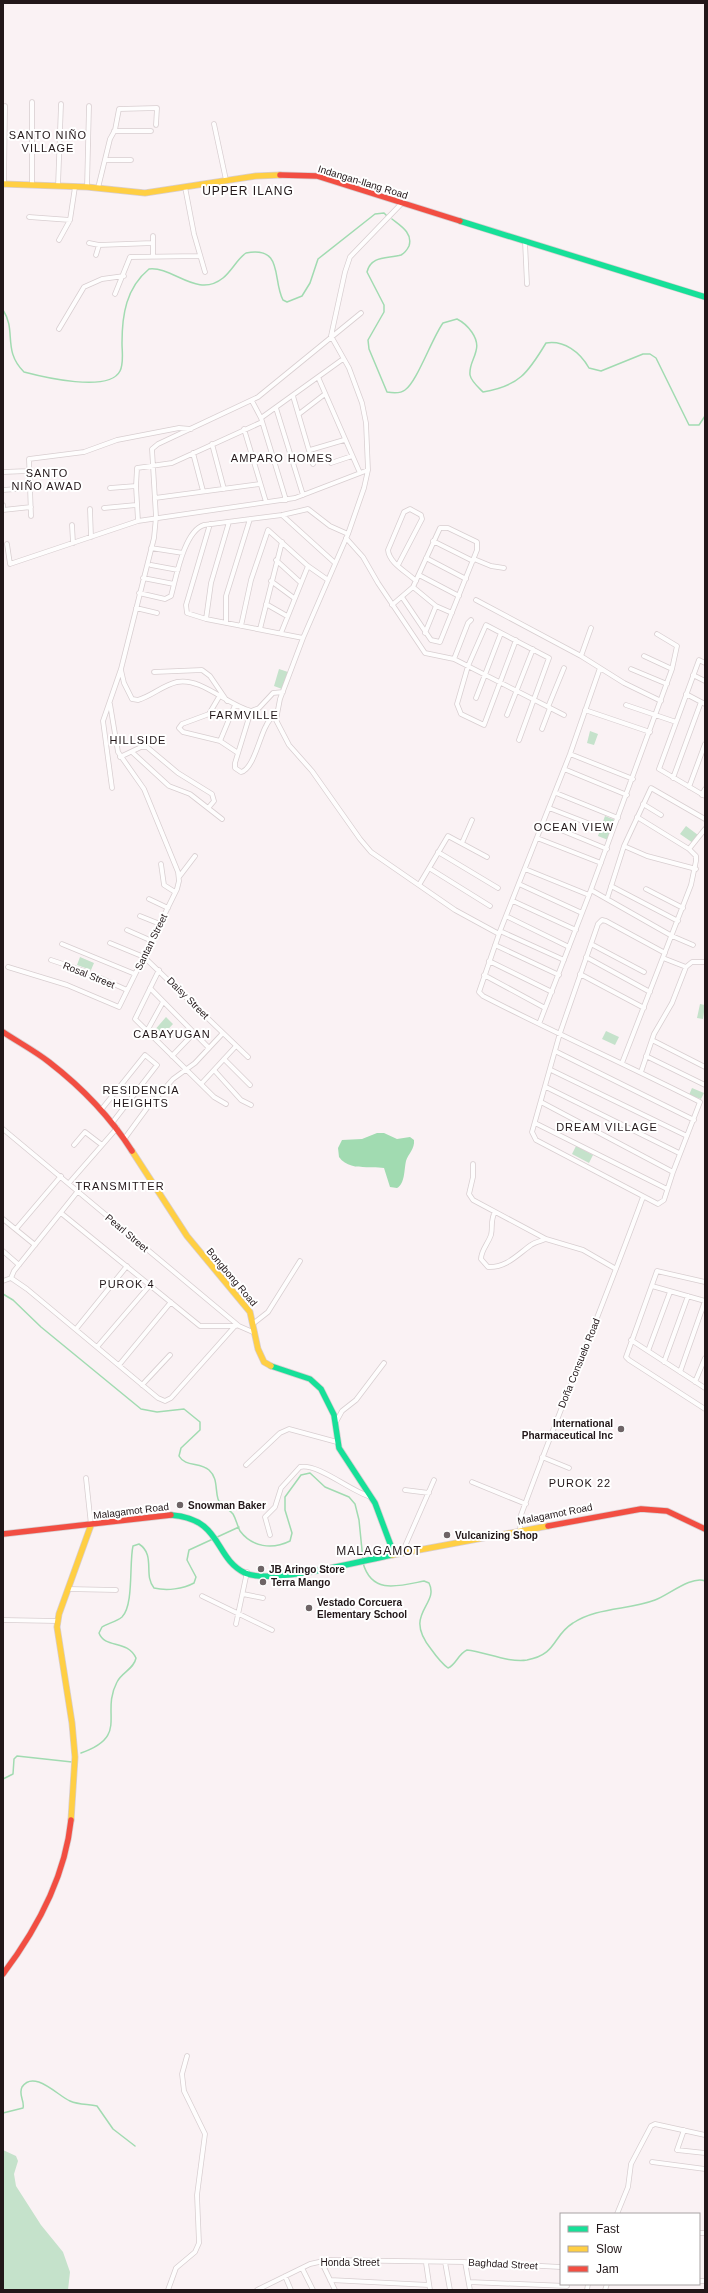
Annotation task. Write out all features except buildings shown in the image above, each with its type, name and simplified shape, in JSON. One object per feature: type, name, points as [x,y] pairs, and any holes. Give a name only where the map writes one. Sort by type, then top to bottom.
[{"type":"street","points":[[32,102],[32,185]]},
{"type":"street","points":[[58,186],[61,104]]},
{"type":"street","points":[[4,184],[5,106]]},
{"type":"street","points":[[87,187],[89,106]]},
{"type":"street","points":[[98,188],[119,109],[157,108],[156,125]]},
{"type":"street","points":[[214,124],[226,180]]},
{"type":"street","points":[[114,131],[151,131]]},
{"type":"street","points":[[106,160],[131,160]]},
{"type":"street","name":"Indangan-Ilang Road","points":[[4,184],[75,186],[145,193],[185,188],[226,180],[277,174],[304,175],[328,179],[525,242],[705,297]]},
{"type":"street","points":[[59,240],[70,220],[75,186]]},
{"type":"street","points":[[185,188],[205,272]]},
{"type":"street","points":[[402,203],[350,257],[345,272],[331,336],[354,380],[365,413],[368,470],[364,488],[347,536],[303,638],[283,692],[276,713],[276,720],[281,733],[337,804],[362,843],[378,857],[455,910],[500,933],[564,960]]},
{"type":"street","points":[[29,217],[70,220]]},
{"type":"street","points":[[152,236],[152,256]]},
{"type":"street","points":[[525,242],[527,284]]},
{"type":"street","points":[[89,243],[99,245],[152,243]]},
{"type":"street","points":[[96,255],[99,245]]},
{"type":"street","points":[[115,294],[124,276],[130,257],[200,256]]},
{"type":"street","points":[[60,329],[84,287],[102,280],[124,276]]},
{"type":"street","points":[[112,788],[103,724],[121,669],[151,548],[156,517],[152,451],[154,447],[252,401],[308,357],[361,312]]},
{"type":"street","points":[[138,521],[136,505],[137,468],[172,463],[244,430],[261,420],[343,358]]},
{"type":"street","points":[[318,377],[344,440],[360,473]]},
{"type":"street","points":[[299,414],[325,394]]},
{"type":"street","points":[[293,396],[313,464]]},
{"type":"street","points":[[252,401],[261,420],[286,500]]},
{"type":"street","points":[[276,408],[303,495]]},
{"type":"street","points":[[32,516],[28,471],[28,461],[30,458],[84,452],[117,440],[178,428],[192,429]]},
{"type":"street","points":[[244,430],[266,502]]},
{"type":"street","points":[[310,450],[344,440]]},
{"type":"street","points":[[212,444],[224,488]]},
{"type":"street","points":[[192,453],[203,491]]},
{"type":"street","points":[[331,463],[352,456]]},
{"type":"street","points":[[7,544],[10,564],[138,521],[156,517],[286,500],[368,470]]},
{"type":"street","points":[[3,472],[28,471]]},
{"type":"street","points":[[155,498],[260,484]]},
{"type":"street","points":[[110,488],[136,486]]},
{"type":"street","points":[[3,490],[29,488]]},
{"type":"street","points":[[3,505],[3,510],[31,507]]},
{"type":"street","points":[[104,508],[136,505]]},
{"type":"street","points":[[90,509],[91,537]]},
{"type":"street","points":[[139,593],[168,599],[171,596],[183,553],[197,527],[282,515],[308,509],[330,526],[347,536],[363,557],[392,605],[425,653],[454,659],[516,692],[564,715]]},
{"type":"street","points":[[398,565],[422,519],[421,515],[410,509],[404,512],[388,546],[390,556],[398,565],[416,581]]},
{"type":"street","points":[[282,515],[335,563]]},
{"type":"street","points":[[226,623],[226,596],[250,520]]},
{"type":"street","points":[[206,619],[211,583],[229,522]]},
{"type":"street","points":[[210,524],[186,609],[190,615],[303,638]]},
{"type":"street","points":[[72,525],[73,543]]},
{"type":"street","points":[[392,605],[413,587],[440,528],[448,528],[477,542],[478,547],[440,642],[433,642],[425,633],[402,597]]},
{"type":"street","points":[[241,626],[251,580],[268,530],[308,566],[328,580]]},
{"type":"street","points":[[433,541],[473,560],[490,566],[504,568]]},
{"type":"street","points":[[260,629],[276,560],[282,542]]},
{"type":"street","points":[[151,548],[183,553]]},
{"type":"street","points":[[426,558],[466,579]]},
{"type":"street","points":[[276,560],[300,582]]},
{"type":"street","points":[[151,565],[178,570]]},
{"type":"street","points":[[281,633],[300,582],[308,566]]},
{"type":"street","points":[[419,575],[459,596]]},
{"type":"street","points":[[143,578],[174,584]]},
{"type":"street","points":[[271,581],[294,598]]},
{"type":"street","points":[[413,587],[436,606],[452,613]]},
{"type":"street","points":[[476,600],[581,656],[624,683],[661,701]]},
{"type":"street","points":[[266,604],[287,616]]},
{"type":"street","points":[[425,633],[436,606]]},
{"type":"street","points":[[136,608],[157,613]]},
{"type":"street","points":[[454,659],[468,623],[471,620]]},
{"type":"street","points":[[516,640],[484,725],[461,714],[456,704],[468,666],[486,625],[516,640],[549,658],[519,740]]},
{"type":"street","points":[[581,656],[591,628]]},
{"type":"street","points":[[476,698],[501,633]]},
{"type":"street","points":[[539,1024],[570,947],[633,779],[672,669],[677,646],[657,634]]},
{"type":"street","points":[[507,715],[533,649]]},
{"type":"street","points":[[644,656],[672,669]]},
{"type":"street","points":[[705,663],[699,660],[659,770],[704,796],[705,788]]},
{"type":"street","points":[[542,729],[564,668]]},
{"type":"street","points":[[600,668],[556,793],[506,916],[479,989],[480,994],[539,1024],[560,1033],[641,1072],[700,1102],[673,1172],[664,1200],[660,1204],[643,1197],[536,1140],[532,1135],[560,1033],[598,924],[604,920],[665,953]]},
{"type":"street","points":[[121,669],[124,684],[132,699],[144,698],[170,685],[186,681],[196,683],[227,702],[251,711],[259,708],[273,693],[283,692]]},
{"type":"street","points":[[631,669],[667,684]]},
{"type":"street","points":[[154,672],[202,670],[210,676],[227,702]]},
{"type":"street","points":[[693,675],[705,681]]},
{"type":"street","points":[[673,778],[703,703],[686,694]]},
{"type":"street","points":[[218,697],[209,714],[182,724],[179,728],[183,732],[220,741],[238,753]]},
{"type":"street","points":[[110,702],[116,746],[120,757],[137,776],[151,803],[179,877]]},
{"type":"street","points":[[220,741],[235,705]]},
{"type":"street","points":[[626,705],[676,722]]},
{"type":"street","points":[[585,710],[650,732]]},
{"type":"street","points":[[251,711],[235,768],[243,772],[252,759],[265,727],[276,713]]},
{"type":"street","points":[[688,787],[705,744]]},
{"type":"street","points":[[120,757],[141,747],[147,747],[178,773],[212,794],[214,801],[209,807]]},
{"type":"street","points":[[132,752],[169,786],[187,792],[209,807],[222,819]]},
{"type":"street","points":[[570,754],[633,779]]},
{"type":"street","points":[[564,770],[627,795]]},
{"type":"street","points":[[607,899],[624,846],[651,788],[705,819]]},
{"type":"street","points":[[556,793],[618,818]]},
{"type":"street","points":[[643,804],[661,814]]},
{"type":"street","points":[[549,808],[598,827]]},
{"type":"street","points":[[622,1063],[683,908],[696,869],[696,856],[689,849],[637,817]]},
{"type":"street","points":[[462,843],[472,820]]},
{"type":"street","points":[[544,823],[606,848]]},
{"type":"street","points":[[689,849],[705,829]]},
{"type":"street","points":[[419,885],[448,836],[487,857]]},
{"type":"street","points":[[537,838],[601,863]]},
{"type":"street","points":[[624,846],[647,856],[696,869]]},
{"type":"street","points":[[438,852],[498,888]]},
{"type":"street","points":[[179,877],[195,856]]},
{"type":"street","points":[[160,864],[164,886],[175,892]]},
{"type":"street","points":[[429,868],[490,906]]},
{"type":"street","points":[[525,869],[589,895]]},
{"type":"street","name":"Santan Street","points":[[8,967],[67,985],[120,1007],[168,908],[175,892],[179,877]]},
{"type":"street","points":[[519,884],[582,913]]},
{"type":"street","points":[[611,886],[678,921]]},
{"type":"street","points":[[646,889],[683,908]]},
{"type":"street","points":[[591,890],[672,936],[693,945]]},
{"type":"street","points":[[149,899],[168,908]]},
{"type":"street","points":[[513,901],[576,930]]},
{"type":"street","points":[[140,916],[160,924]]},
{"type":"street","points":[[506,916],[570,947]]},
{"type":"street","points":[[127,930],[152,941]]},
{"type":"street","name":"Daisy Street","points":[[110,943],[144,957],[248,1057]]},
{"type":"street","points":[[62,944],[135,974]]},
{"type":"street","points":[[591,944],[644,972]]},
{"type":"street","points":[[495,945],[559,975]]},
{"type":"street","points":[[586,957],[650,992]]},
{"type":"street","points":[[663,958],[686,967]]},
{"type":"street","name":"Rosal Street","points":[[50,960],[87,972],[127,990]]},
{"type":"street","points":[[489,961],[552,992]]},
{"type":"street","points":[[641,1072],[652,1040],[672,1003],[686,967],[692,962],[705,962]]},
{"type":"street","points":[[159,970],[135,1019],[214,1097],[226,1104]]},
{"type":"street","points":[[580,974],[644,1008]]},
{"type":"street","points":[[484,975],[546,1008]]},
{"type":"street","points":[[150,988],[208,1048]]},
{"type":"street","points":[[147,1031],[163,1002]]},
{"type":"street","name":"Bongbong Road","points":[[3,1032],[49,1062],[101,1110],[125,1138],[176,1220],[206,1261],[250,1312],[254,1323],[258,1349],[264,1362],[274,1368],[302,1376],[315,1383],[329,1402],[336,1422],[337,1442],[343,1456],[372,1497],[394,1554]]},
{"type":"street","points":[[172,1056],[194,1033]]},
{"type":"street","points":[[125,1138],[164,1088],[173,1079],[186,1070],[223,1033]]},
{"type":"street","points":[[652,1040],[705,1067]]},
{"type":"street","points":[[201,1084],[236,1046]]},
{"type":"street","points":[[555,1051],[694,1120]]},
{"type":"street","points":[[101,1110],[145,1054],[157,1065],[112,1123]]},
{"type":"street","points":[[646,1056],[705,1085]]},
{"type":"street","points":[[224,1059],[250,1085]]},
{"type":"street","points":[[214,1070],[241,1100],[251,1105]]},
{"type":"street","points":[[550,1070],[687,1136]]},
{"type":"street","points":[[546,1087],[680,1153]]},
{"type":"street","points":[[541,1102],[673,1172]]},
{"type":"street","points":[[535,1124],[667,1189]]},
{"type":"street","points":[[69,1183],[117,1128]]},
{"type":"street","name":"Pearl Street","points":[[3,1129],[61,1176],[237,1326],[255,1333]]},
{"type":"street","points":[[74,1145],[85,1132],[102,1145]]},
{"type":"street","points":[[473,1164],[471,1197],[495,1212],[546,1239],[583,1250],[616,1269]]},
{"type":"street","points":[[16,1229],[61,1176]]},
{"type":"street","points":[[3,1281],[11,1278],[19,1265],[78,1192]]},
{"type":"street","name":"Doña Consuelo Road","points":[[520,1530],[521,1519],[542,1457],[643,1197]]},
{"type":"street","points":[[495,1212],[492,1219],[491,1234],[481,1253],[482,1259],[488,1267],[502,1266],[522,1254],[531,1245],[546,1239]]},
{"type":"street","points":[[61,1213],[200,1326],[237,1326]]},
{"type":"street","points":[[3,1219],[35,1245]]},
{"type":"street","points":[[3,1251],[19,1265]]},
{"type":"street","points":[[254,1323],[268,1312],[300,1261]]},
{"type":"street","points":[[76,1329],[127,1266]]},
{"type":"street","points":[[705,1282],[657,1271],[626,1353],[628,1360],[705,1409]]},
{"type":"street","points":[[11,1278],[98,1346],[160,1400],[168,1401],[237,1326]]},
{"type":"street","points":[[98,1346],[150,1286]]},
{"type":"street","points":[[652,1286],[705,1301],[680,1372]]},
{"type":"street","points":[[648,1352],[670,1292]]},
{"type":"street","points":[[664,1362],[688,1296]]},
{"type":"street","points":[[120,1365],[171,1302]]},
{"type":"street","points":[[631,1340],[705,1388]]},
{"type":"street","points":[[142,1385],[170,1355]]},
{"type":"street","points":[[695,1382],[705,1358]]},
{"type":"street","points":[[336,1422],[342,1410],[356,1400],[384,1363]]},
{"type":"street","points":[[246,1465],[280,1433],[289,1429],[337,1442]]},
{"type":"street","points":[[542,1457],[569,1468]]},
{"type":"street","points":[[270,1536],[265,1517],[275,1507],[282,1488],[300,1467],[318,1469],[354,1491],[372,1497]]},
{"type":"street","points":[[3,1974],[29,1940],[40,1917],[62,1865],[71,1831],[75,1761],[72,1723],[58,1644],[58,1621],[91,1525],[86,1478]]},
{"type":"street","points":[[402,1552],[434,1480]]},
{"type":"street","points":[[472,1482],[526,1504]]},
{"type":"street","points":[[405,1490],[429,1493]]},
{"type":"street","name":"Malagamot Road","points":[[3,1534],[91,1525],[173,1514],[190,1517],[202,1523],[210,1530],[220,1546],[232,1560],[247,1572],[257,1577],[272,1577],[619,1511],[650,1508],[680,1515],[705,1529]]},
{"type":"street","points":[[236,1624],[247,1572]]},
{"type":"street","points":[[68,1589],[116,1590]]},
{"type":"street","points":[[243,1594],[263,1598]]},
{"type":"street","points":[[202,1596],[272,1630]]},
{"type":"street","points":[[3,1620],[58,1621]]},
{"type":"street","points":[[168,2290],[176,2268],[195,2252],[199,2243],[197,2196],[205,2134],[184,2091],[182,2074],[187,2056]]},
{"type":"street","points":[[617,2213],[628,2187],[631,2164],[651,2126],[654,2124],[705,2135]]},
{"type":"street","points":[[684,2130],[677,2150],[705,2153]]},
{"type":"street","points":[[652,2162],[705,2169]]},
{"type":"street","points":[[321,2261],[335,2290]]},
{"type":"street","name":"Honda Street","points":[[257,2290],[302,2268],[321,2261],[445,2262]]},
{"type":"street","points":[[426,2262],[430,2290]]},
{"type":"street","points":[[445,2262],[450,2290]]},
{"type":"street","name":"Baghdad Street","points":[[445,2262],[560,2267]]},
{"type":"street","points":[[465,2262],[470,2290]]},
{"type":"street","points":[[302,2268],[313,2290]]},
{"type":"street","points":[[285,2276],[291,2290]]},
{"type":"street","points":[[330,2280],[430,2285]]},
{"type":"street","points":[[469,2282],[566,2287]]},
{"type":"shaded area","points":[[279,669],[288,672],[282,689],[274,686]]},
{"type":"shaded area","points":[[590,731],[598,734],[594,745],[587,743]]},
{"type":"shaded area","points":[[605,816],[615,820],[608,840],[598,836]]},
{"type":"shaded area","points":[[686,826],[698,835],[693,843],[680,834]]},
{"type":"shaded area","points":[[80,957],[94,963],[91,970],[77,965]]},
{"type":"shaded area","points":[[700,1004],[705,1005],[703,1019],[697,1018]]},
{"type":"shaded area","points":[[166,1017],[173,1024],[160,1038],[153,1032]]},
{"type":"shaded area","points":[[606,1031],[619,1037],[615,1045],[602,1039]]},
{"type":"shaded area","points":[[692,1088],[704,1093],[701,1099],[689,1095]]},
{"type":"shaded area","points":[[377,1133],[384,1133],[397,1139],[410,1137],[414,1140],[413,1146],[406,1161],[402,1183],[397,1188],[390,1187],[384,1168],[349,1165],[339,1157],[338,1148],[342,1140],[362,1139]]},
{"type":"shaded area","points":[[576,1146],[593,1155],[589,1163],[572,1154]]},
{"type":"shaded area","points":[[3,2150],[16,2156],[18,2161],[14,2174],[16,2186],[41,2225],[63,2252],[70,2272],[68,2290],[3,2290]]},
{"type":"waterway","points":[[3,310],[9,325],[13,356],[17,364],[24,372],[75,382],[103,381],[113,378],[120,371],[122,361],[124,312],[130,293],[141,276],[149,269],[158,269],[194,284],[213,284],[223,278],[246,253],[258,252],[266,254],[272,259],[275,266],[280,292],[283,300],[287,302],[302,296],[310,283],[318,259],[375,214],[384,213],[387,216]]},
{"type":"waterway","points":[[392,219],[408,234],[410,241],[409,246],[401,255],[376,260],[372,263],[367,272],[384,305],[384,312],[368,340],[369,349],[387,392],[401,392],[410,385],[443,323],[457,319],[465,324],[472,332],[476,341],[477,346],[471,365],[470,375],[473,382],[483,392],[506,386],[514,382],[528,370],[546,343],[559,343],[576,352],[589,368],[601,371],[643,354],[650,354],[656,358],[689,425],[699,425],[705,416]]},
{"type":"waterway","points":[[3,1294],[13,1300],[41,1327],[141,1409],[157,1412],[184,1409],[200,1422],[200,1430],[181,1448],[179,1456],[185,1462],[201,1466],[212,1473],[214,1476],[219,1501],[233,1514],[240,1531],[250,1541],[256,1544],[269,1546],[283,1544],[290,1541],[292,1533],[285,1510],[285,1497],[301,1475],[310,1473],[325,1487],[349,1497],[355,1504],[359,1520],[363,1560]]},
{"type":"waterway","points":[[81,1753],[96,1746],[105,1739],[109,1732],[111,1723],[111,1704],[117,1682],[135,1662],[136,1658],[132,1652],[127,1648],[106,1641],[99,1633],[102,1627],[120,1619],[126,1611],[130,1594],[133,1546],[139,1544],[147,1554],[149,1577],[154,1588],[180,1588],[194,1583],[196,1577],[187,1560],[189,1550],[239,1527]]},
{"type":"waterway","points":[[363,1563],[367,1573],[373,1580],[380,1584],[396,1586],[424,1581],[429,1583],[431,1591],[430,1598],[423,1611],[420,1627],[423,1637],[431,1649],[441,1662],[448,1668],[451,1667],[461,1654],[467,1650],[520,1661],[537,1657],[550,1649],[566,1628],[582,1618],[603,1611],[635,1606],[655,1600],[687,1583],[700,1580],[705,1581]]},
{"type":"waterway","points":[[3,1779],[13,1774],[14,1759],[17,1756],[72,1762]]},
{"type":"waterway","points":[[3,2113],[23,2108],[21,2093],[22,2087],[27,2082],[39,2082],[70,2101],[97,2106],[113,2129],[135,2146]]},
{"type":"traffic: fast","points":[[460,221],[705,297]]},
{"type":"traffic: fast","points":[[271,1366],[310,1379],[321,1389],[334,1415],[339,1448],[375,1503],[394,1554]]},
{"type":"traffic: fast","points":[[171,1515],[188,1518],[200,1524],[209,1531],[227,1558],[235,1566],[245,1573],[258,1576],[275,1576],[317,1571],[392,1555]]},
{"type":"traffic: slow","points":[[3,184],[87,187],[145,193],[256,176],[280,175]]},
{"type":"traffic: slow","points":[[132,1151],[187,1236],[250,1312],[258,1349],[264,1362],[271,1366]]},
{"type":"traffic: slow","points":[[71,1820],[75,1757],[72,1723],[57,1627],[59,1614],[91,1525]]},
{"type":"traffic: slow","points":[[392,1555],[548,1526]]},
{"type":"traffic: jam","points":[[280,175],[317,176],[460,221]]},
{"type":"traffic: jam","points":[[3,1032],[44,1058],[72,1081],[105,1115],[132,1151]]},
{"type":"traffic: jam","points":[[548,1526],[641,1509],[667,1511],[705,1529]]},
{"type":"traffic: jam","points":[[3,1534],[171,1515]]},
{"type":"traffic: jam","points":[[3,1974],[27,1939],[48,1902],[63,1862],[71,1820]]},
{"type":"place","name":"International Pharmaceutical Inc","points":[[621,1429]]},
{"type":"place","name":"Snowman Baker","points":[[180,1505]]},
{"type":"place","name":"Vulcanizing Shop","points":[[447,1535]]},
{"type":"place","name":"JB Aringo Store","points":[[261,1569]]},
{"type":"place","name":"Terra Mango","points":[[263,1582]]},
{"type":"place","name":"Vestado Corcuera Elementary School","points":[[309,1608]]},
{"type":"district","name":"SANTO NIÑO VILLAGE","points":[[48,141]]},
{"type":"district","name":"UPPER ILANG","points":[[248,191]]},
{"type":"district","name":"AMPARO HOMES","points":[[282,458]]},
{"type":"district","name":"SANTO NIÑO AWAD","points":[[47,479]]},
{"type":"district","name":"FARMVILLE","points":[[244,715]]},
{"type":"district","name":"HILLSIDE","points":[[138,740]]},
{"type":"district","name":"OCEAN VIEW","points":[[574,827]]},
{"type":"district","name":"CABAYUGAN","points":[[172,1034]]},
{"type":"district","name":"RESIDENCIA HEIGHTS","points":[[141,1096]]},
{"type":"district","name":"DREAM VILLAGE","points":[[607,1127]]},
{"type":"district","name":"TRANSMITTER","points":[[120,1186]]},
{"type":"district","name":"PUROK 4","points":[[127,1284]]},
{"type":"district","name":"PUROK 22","points":[[580,1483]]},
{"type":"district","name":"MALAGAMOT","points":[[379,1551]]}]
